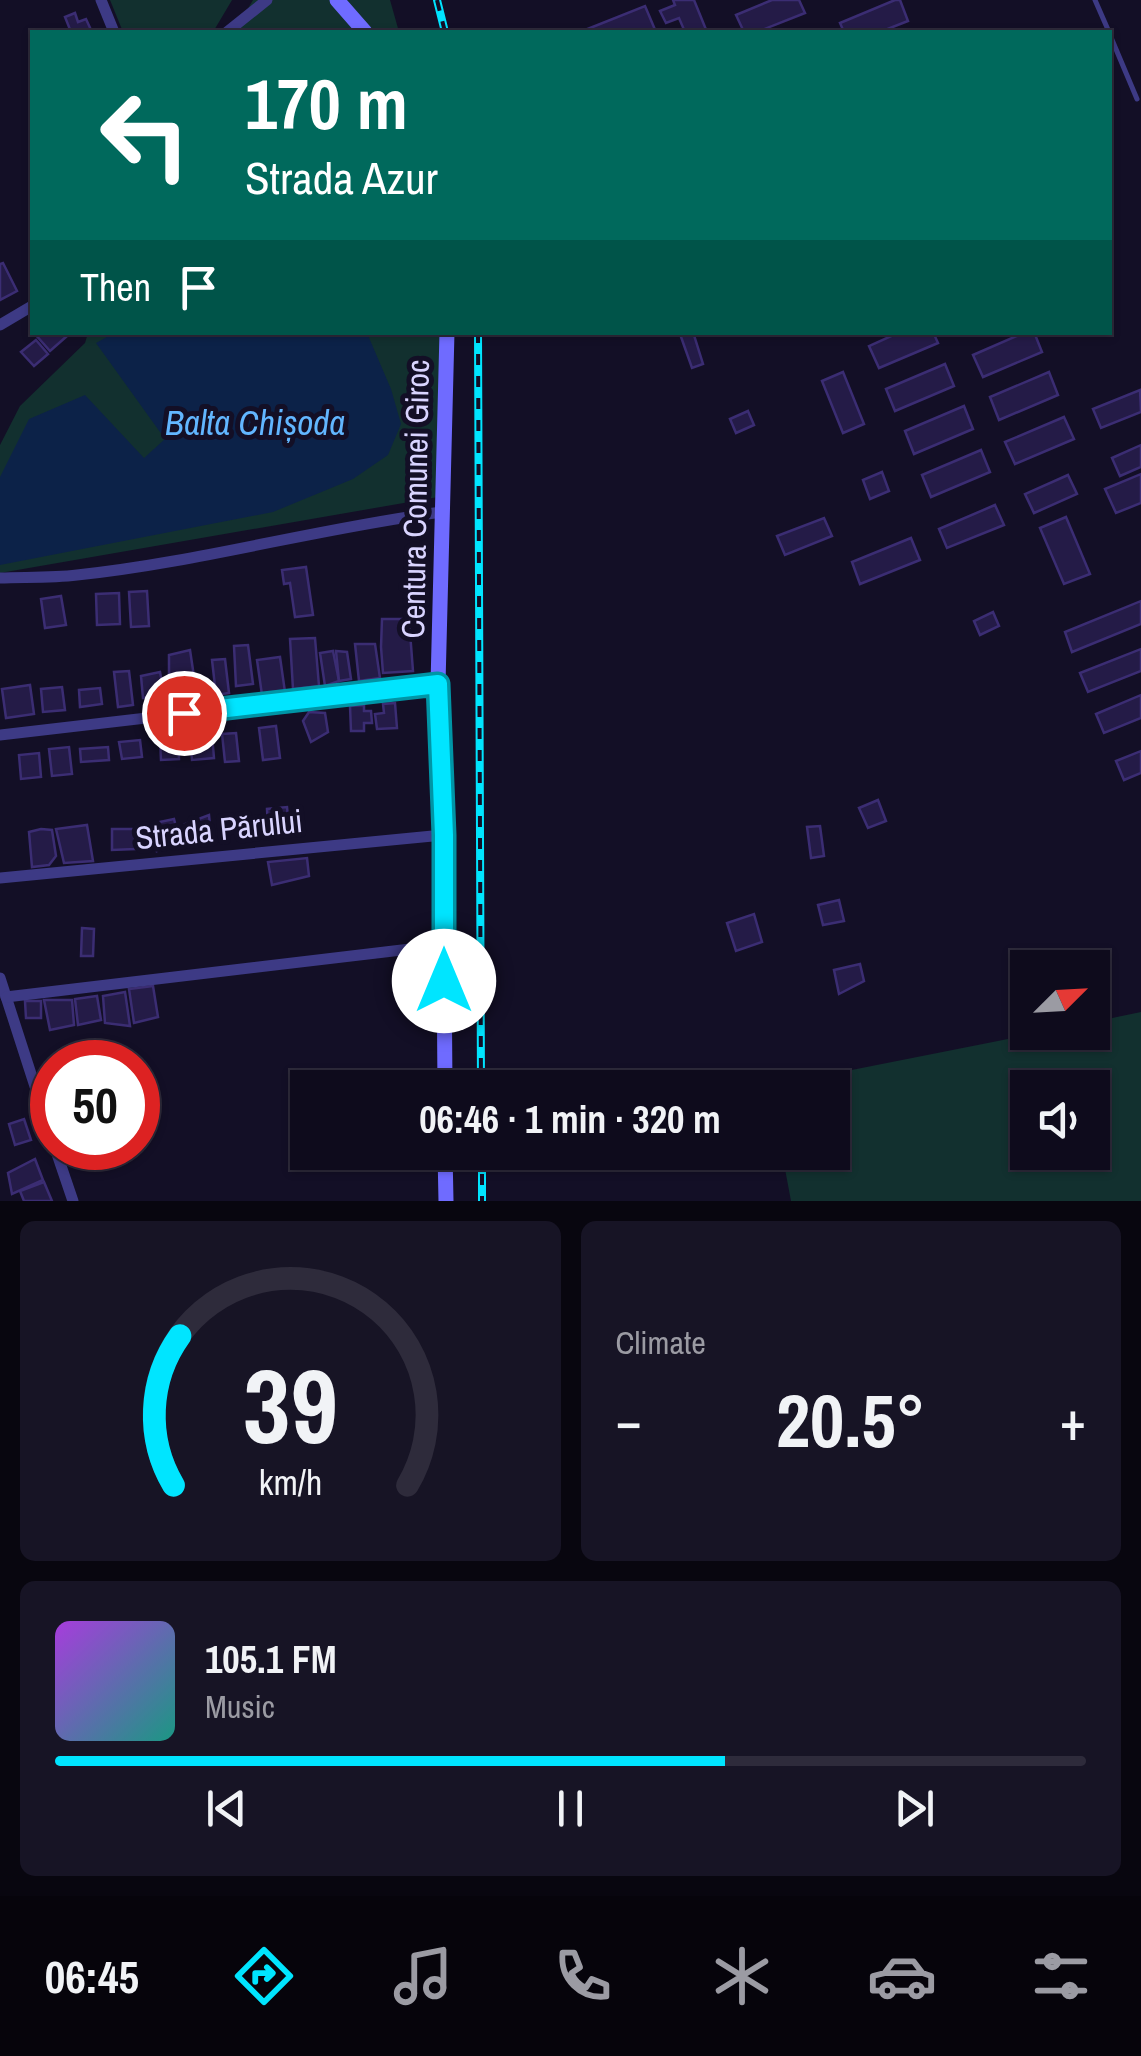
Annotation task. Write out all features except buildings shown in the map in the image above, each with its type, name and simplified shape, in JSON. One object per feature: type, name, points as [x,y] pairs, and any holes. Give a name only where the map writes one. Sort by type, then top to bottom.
[{"type":"main road","points":[[337,0],[363,30]]},
{"type":"main road","name":"Centura Comunei Giroc","points":[[445,1070],[444,835],[438,684],[447,335]]},
{"type":"main road","points":[[445,1170],[446,1201]]},
{"type":"street","points":[[100,0],[113,30]]},
{"type":"street","points":[[230,30],[267,0]]},
{"type":"street","points":[[0,325],[30,307]]},
{"type":"street","points":[[0,578],[75,576],[442,512]]},
{"type":"street","points":[[0,735],[438,684]]},
{"type":"street","name":"Strada Părului","points":[[0,878],[444,835]]},
{"type":"street","points":[[6,997],[444,945]]},
{"type":"street","points":[[0,978],[30,1071]]},
{"type":"street","points":[[62,1170],[73,1201]]},
{"type":"lane","points":[[1095,0],[1107,30]]},
{"type":"lane","points":[[1112,41],[1137,99]]},
{"type":"green space","points":[[110,0],[232,0],[214,30],[122,30]]},
{"type":"green space","points":[[253,0],[390,0],[398,30],[235,30]]},
{"type":"green space","name":"Balta Chișoda","points":[[87,335],[440,335],[444,496],[0,573],[0,445],[20,406],[85,343]]},
{"type":"green space","points":[[1141,1012],[1141,1201],[791,1201],[785,1170],[850,1170],[850,1070],[1010,1039],[1010,1050],[1110,1050],[1110,1018]]},
{"type":"water","name":"Balta Chișoda","points":[[110,335],[368,335],[401,424],[388,455],[353,479],[273,512],[0,565],[0,477],[29,419],[85,395],[144,458],[165,439],[96,343]]},
{"type":"railway","points":[[437,0],[444,30]]},
{"type":"railway","points":[[478,335],[481,1070]]},
{"type":"railway","points":[[482,1170],[482,1201]]},
{"type":"route","points":[[184,713],[438,684],[444,981]]}]
